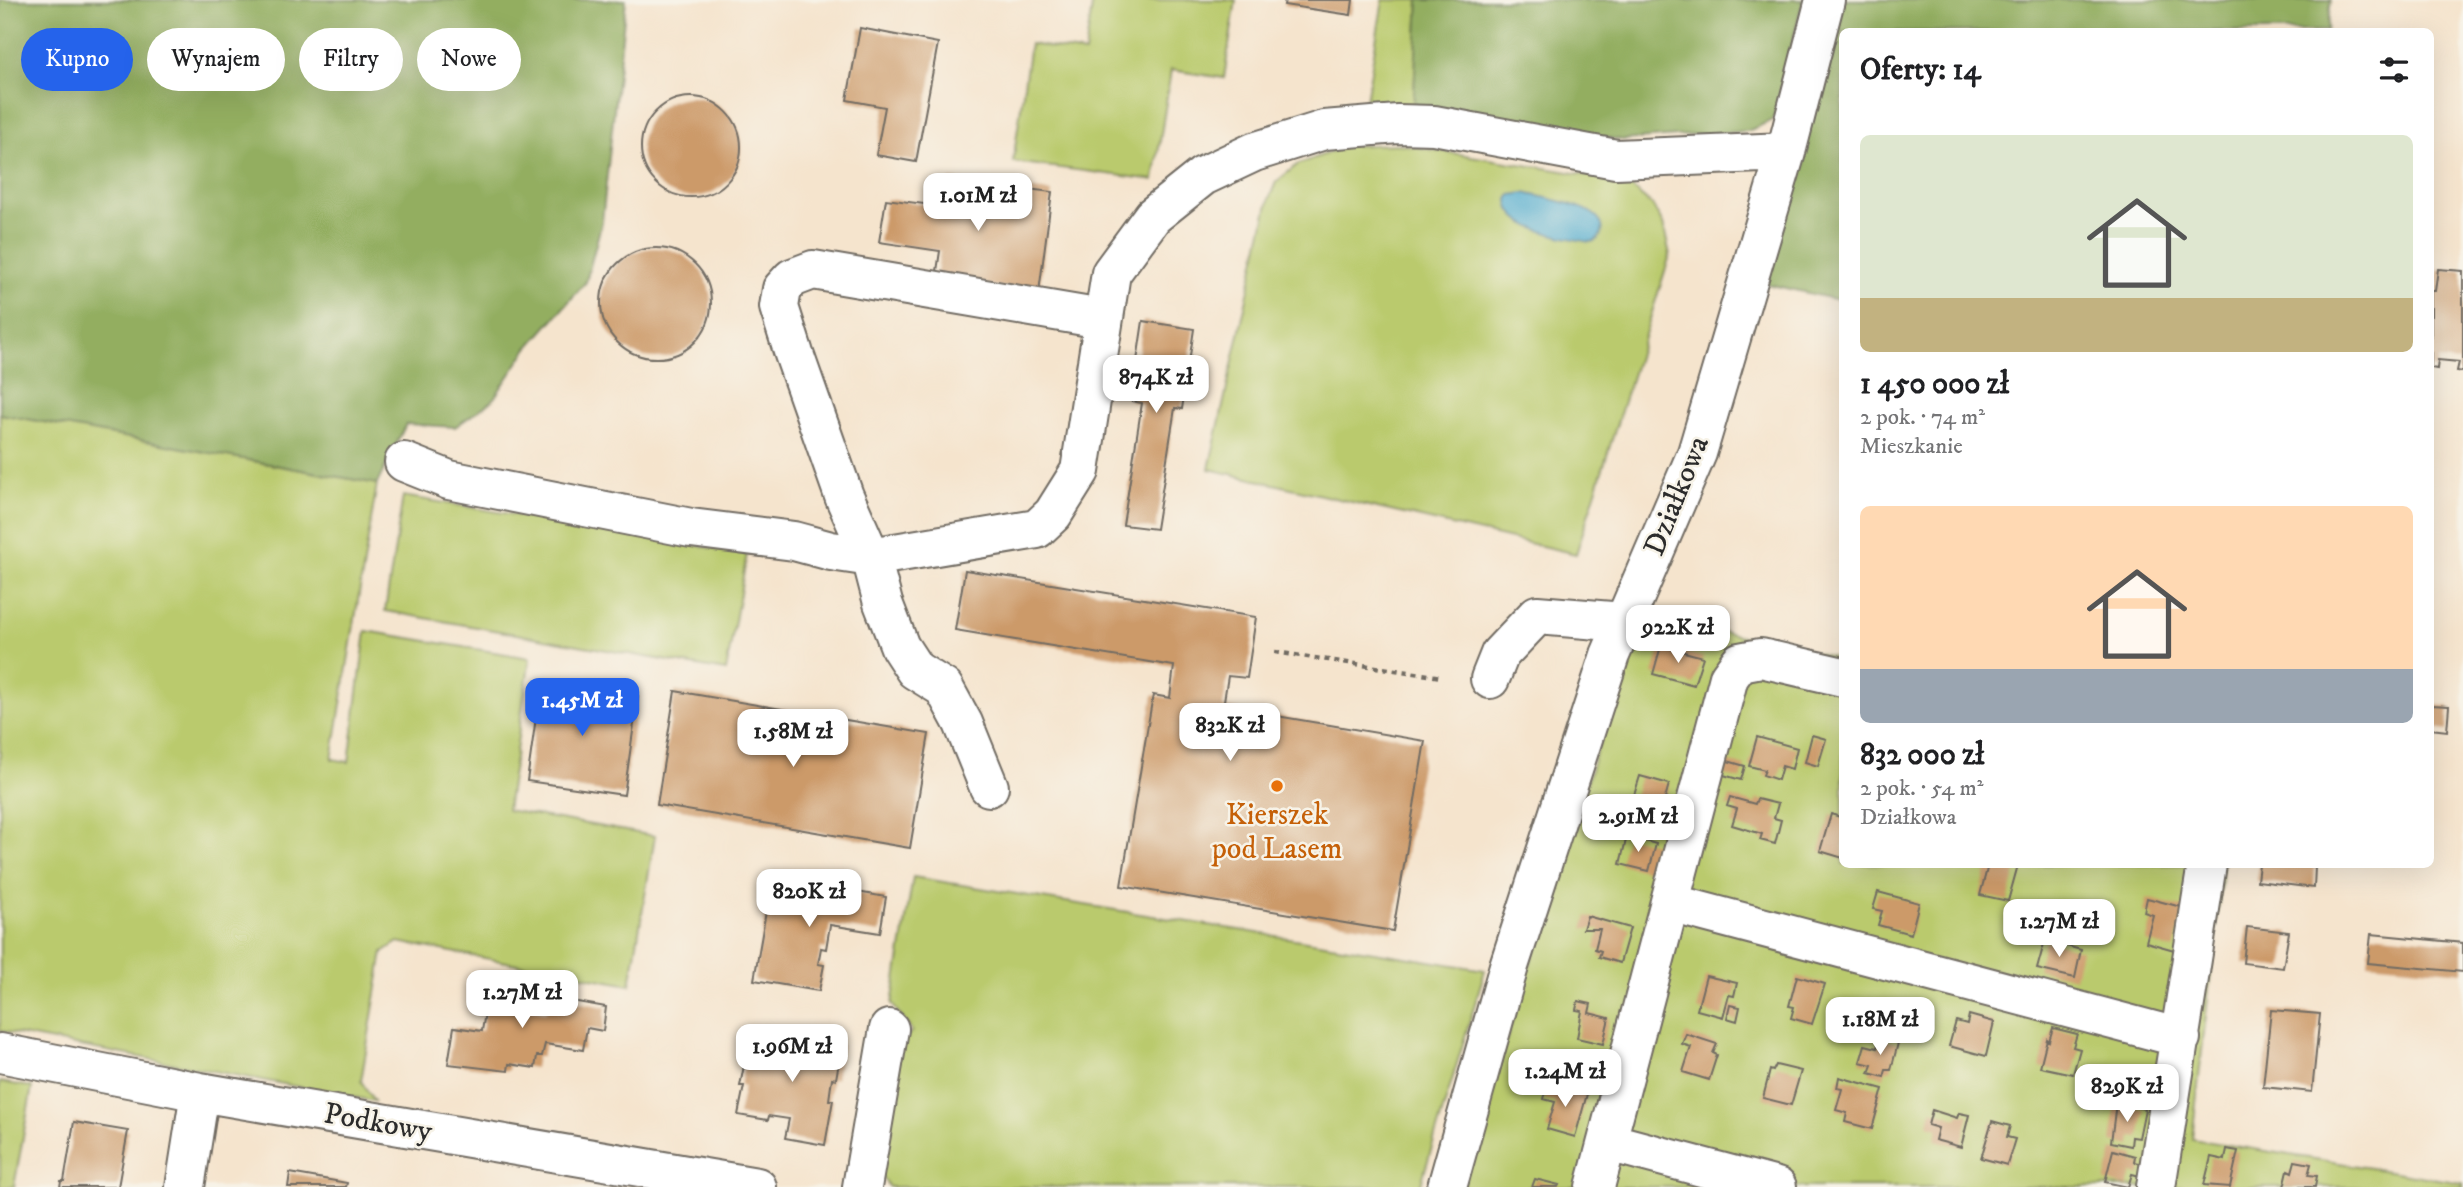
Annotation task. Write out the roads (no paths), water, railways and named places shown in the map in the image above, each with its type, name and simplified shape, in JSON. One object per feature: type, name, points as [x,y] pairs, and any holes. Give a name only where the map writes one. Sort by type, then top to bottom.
[{"type":"street","name":"Działkowa","points":[[1447,1187],[1509,966],[1606,668],[1697,453],[1786,152],[1825,0]]},
{"type":"street","points":[[404,462],[449,480],[691,528],[794,541],[831,551],[871,557],[1037,529],[1053,514],[1080,471],[1111,273],[1153,216],[1203,176],[1254,152],[1324,130],[1398,124],[1434,125],[1616,159],[1786,152]]},
{"type":"street","points":[[989,787],[963,723],[944,688],[915,670],[900,647],[883,603],[871,557],[844,496],[794,354],[779,307],[782,289],[792,278],[813,270],[1102,319]]},
{"type":"street","points":[[1490,679],[1500,654],[1537,615],[1624,622]]},
{"type":"street","points":[[1595,1187],[1729,677],[1740,662],[1762,658],[1839,676]]},
{"type":"street","points":[[2156,1187],[2206,868]]},
{"type":"street","points":[[1670,903],[2181,1038]]},
{"type":"street","points":[[862,1187],[889,1029]]},
{"type":"street","name":"Podkowy","points":[[0,1054],[200,1092],[757,1187]]},
{"type":"street","points":[[185,1187],[200,1092]]},
{"type":"street","points":[[1608,1142],[1777,1187]]},
{"type":"water","points":[[1525,193],[1585,210],[1601,223],[1600,236],[1591,242],[1554,235],[1528,225],[1510,210],[1508,199],[1511,195]]},
{"type":"place","name":"Kierszek pod Lasem","points":[[1277,786]]}]
